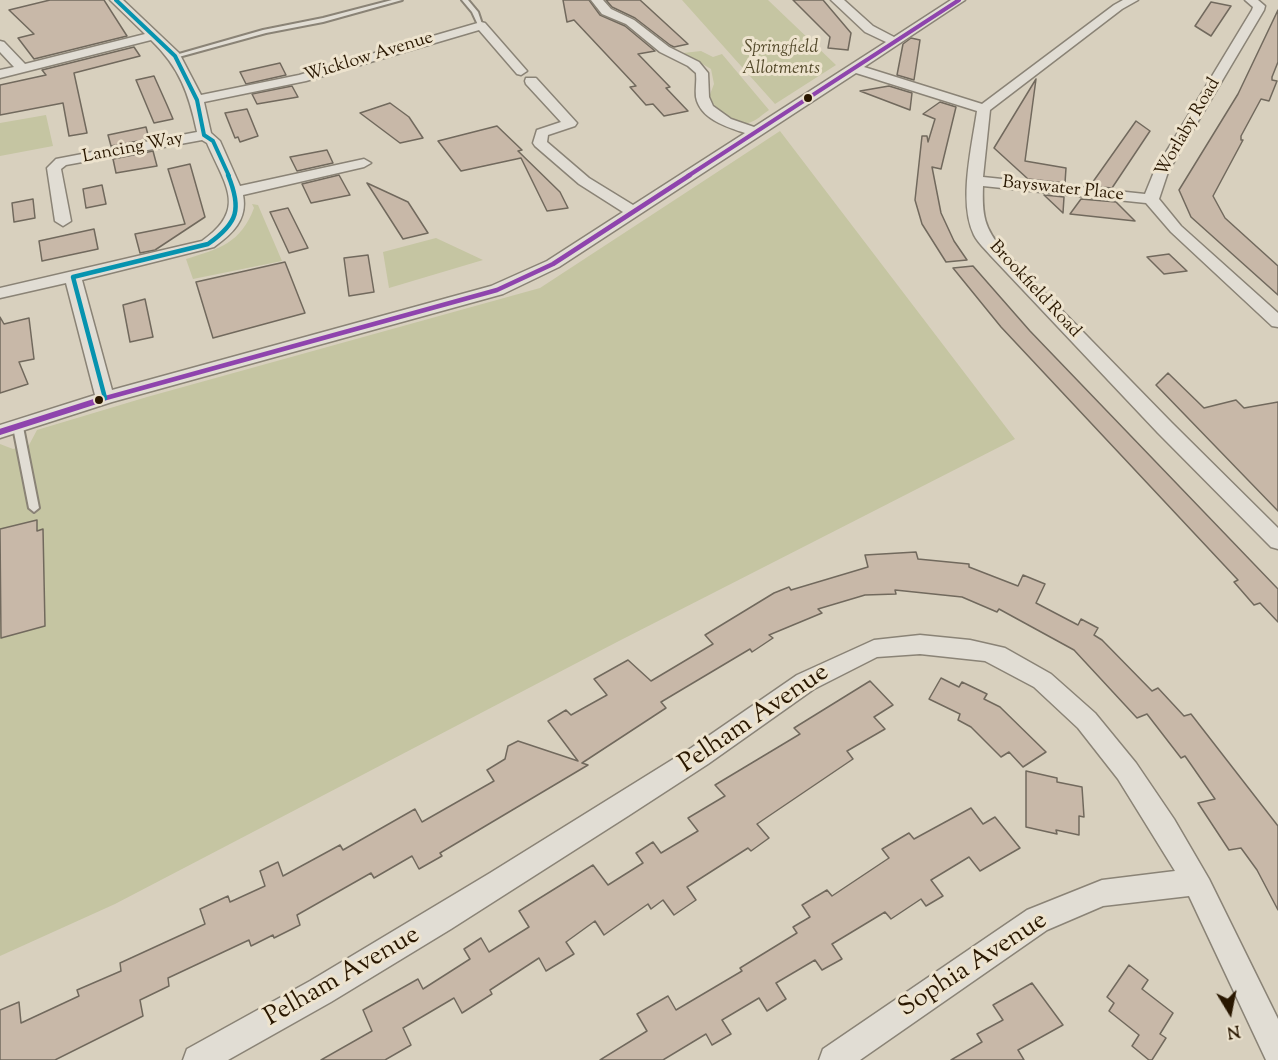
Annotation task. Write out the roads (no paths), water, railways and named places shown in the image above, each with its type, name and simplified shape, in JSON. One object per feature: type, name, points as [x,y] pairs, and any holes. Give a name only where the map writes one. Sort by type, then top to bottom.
[{"type":"street","points":[[0,293],[208,244],[233,226],[238,207],[234,192],[213,141],[204,135],[197,100],[175,56],[116,0]]},
{"type":"street","points":[[597,0],[600,8],[628,21],[669,52],[700,68],[704,74],[704,102],[712,112],[726,121],[754,132]]},
{"type":"street","points":[[837,0],[869,29],[894,42]]},
{"type":"street","points":[[0,432],[105,398],[497,290],[553,264],[959,0]]},
{"type":"street","points":[[853,68],[984,109],[1118,7],[1132,0]]},
{"type":"street","name":"Worlaby Road","points":[[1251,0],[1259,6],[1258,10],[1161,172],[1151,199],[1176,229],[1278,322]]},
{"type":"street","points":[[481,26],[570,123],[542,133],[540,143],[587,185],[604,197],[632,211]]},
{"type":"street","name":"Wicklow Avenue","points":[[197,100],[301,78],[481,26]]},
{"type":"street","points":[[0,74],[154,36]]},
{"type":"street","points":[[0,45],[22,69]]},
{"type":"street","name":"Brookfield Road","points":[[984,109],[975,181],[977,215],[982,235],[1165,428],[1278,541]]},
{"type":"street","name":"Lancing Way","points":[[49,149],[52,159],[61,162],[204,135]]},
{"type":"street","name":"Lancing Way","points":[[61,162],[54,168],[63,221]]},
{"type":"street","points":[[234,192],[364,163]]},
{"type":"street","name":"Bayswater Place","points":[[975,181],[1151,199]]},
{"type":"street","points":[[73,277],[105,398]]},
{"type":"street","name":"Pelham Avenue","points":[[198,1060],[295,1008],[446,918],[694,760],[822,671],[878,648],[946,645],[997,656],[1049,684],[1090,723],[1162,824],[1195,882],[1278,1053]]},
{"type":"street","name":"Sophia Avenue","points":[[834,1060],[1037,920],[1101,893],[1195,882]]},
{"type":"lane","points":[[175,56],[265,31],[323,20],[399,0]]},
{"type":"lane","points":[[465,0],[475,12],[481,26]]},
{"type":"lane","points":[[18,427],[34,508]]},
{"type":"park label","name":"Springfield Allotments","points":[[781,59]]}]
